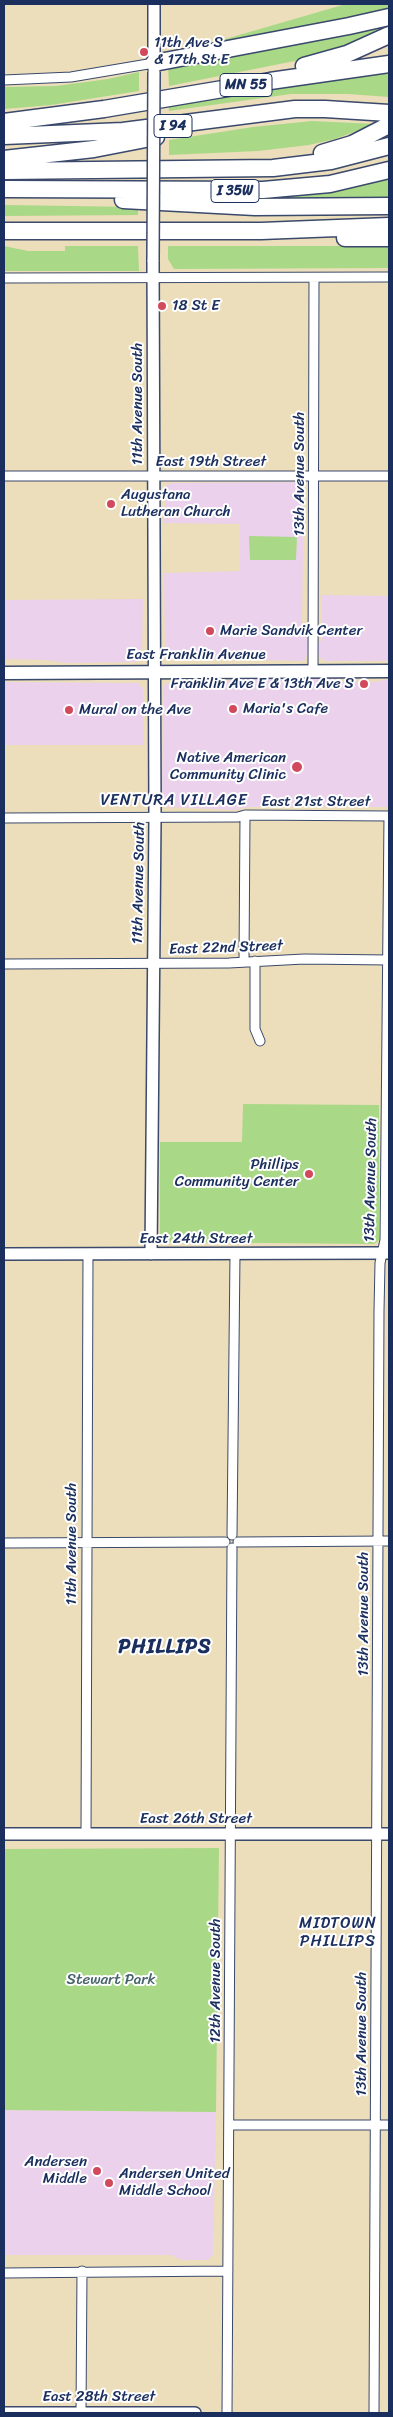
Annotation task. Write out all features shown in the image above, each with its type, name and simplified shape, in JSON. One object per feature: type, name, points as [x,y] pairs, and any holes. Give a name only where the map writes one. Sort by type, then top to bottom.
[{"type":"highway","points":[[154,68],[389,17]]},
{"type":"highway","points":[[104,109],[331,59],[389,35]]},
{"type":"highway","name":"MN 55","points":[[4,122],[104,109],[270,81],[389,64]]},
{"type":"highway","name":"I 94","points":[[4,136],[133,130],[294,109],[389,113]]},
{"type":"highway","points":[[4,158],[94,149],[262,117],[341,110]]},
{"type":"highway","points":[[179,170],[282,161],[322,154],[352,144],[389,125]]},
{"type":"highway","name":"I 35W","points":[[4,171],[232,170],[313,164],[348,158],[389,146]]},
{"type":"highway","name":"I 35W","points":[[4,190],[263,190],[330,184],[389,170]]},
{"type":"highway","points":[[80,189],[124,200],[222,206],[389,206]]},
{"type":"highway","points":[[4,231],[261,230],[389,226]]},
{"type":"highway","points":[[261,230],[318,238],[389,238]]},
{"type":"main road","name":"East Franklin Avenue","points":[[4,673],[389,670]]},
{"type":"street","name":"11th Avenue South","points":[[151,1254],[152,963],[155,818],[153,476],[154,4]]},
{"type":"street","points":[[4,80],[71,77],[154,68]]},
{"type":"street","points":[[4,278],[389,277]]},
{"type":"street","name":"13th Avenue South","points":[[313,671],[314,278]]},
{"type":"street","name":"East 19th Street","points":[[4,476],[389,476]]},
{"type":"street","points":[[244,961],[245,815]]},
{"type":"street","name":"East 21st Street","points":[[4,818],[238,817],[245,815],[389,816]]},
{"type":"street","name":"13th Avenue South","points":[[374,2413],[376,2125],[383,1834],[378,1540],[380,1263],[386,1253],[389,816]]},
{"type":"street","name":"East 22nd Street","points":[[4,964],[229,963],[304,959],[389,960]]},
{"type":"street","points":[[255,961],[255,1029],[260,1041]]},
{"type":"street","name":"East 24th Street","points":[[4,1254],[386,1253]]},
{"type":"street","name":"11th Avenue South","points":[[86,1834],[88,1254]]},
{"type":"street","name":"12th Avenue South","points":[[227,2413],[235,1254]]},
{"type":"street","points":[[4,1543],[389,1541]]},
{"type":"street","name":"East 26th Street","points":[[4,1834],[383,1834]]},
{"type":"street","points":[[229,2125],[389,2125]]},
{"type":"street","points":[[81,2413],[82,2271]]},
{"type":"street","points":[[4,2273],[228,2271]]},
{"type":"street","name":"East 28th Street","points":[[4,2413],[195,2413]]},
{"type":"shaded area","points":[[298,482],[302,484],[304,490],[302,623],[308,637],[307,655],[304,661],[165,658],[164,573],[240,571],[240,524],[164,523],[166,486],[171,483]]},
{"type":"shaded area","points":[[321,595],[389,596],[389,661],[326,661],[320,658],[317,645],[322,639]]},
{"type":"shaded area","points":[[143,599],[142,656],[136,662],[68,663],[45,660],[4,659],[4,600]]},
{"type":"shaded area","points":[[330,678],[341,682],[375,682],[389,679],[389,807],[249,807],[234,810],[164,807],[162,804],[163,688],[165,684],[221,682],[238,679]]},
{"type":"shaded area","points":[[4,682],[138,683],[143,688],[144,745],[4,745]]},
{"type":"shaded area","name":"Andersen United Middle School","points":[[4,2110],[216,2112],[213,2255],[208,2260],[181,2260],[171,2255],[4,2255]]},
{"type":"green space","points":[[346,4],[389,4],[389,13],[184,51]]},
{"type":"green space","points":[[389,22],[389,31],[325,55],[169,86],[168,66]]},
{"type":"green space","points":[[389,69],[389,97],[348,94],[291,94],[169,111],[168,102]]},
{"type":"green space","points":[[139,72],[139,91],[51,105],[4,109],[4,87],[56,86],[108,79]]},
{"type":"green space","points":[[312,121],[375,124],[335,139],[309,145],[258,151],[169,155],[169,140],[253,127]]},
{"type":"green space","points":[[389,177],[389,201],[234,199],[288,195]]},
{"type":"green space","points":[[4,205],[138,207],[138,215],[4,216]]},
{"type":"green space","points":[[4,246],[28,251],[65,251],[65,246],[138,246],[139,271],[4,271]]},
{"type":"green space","points":[[168,246],[389,246],[389,268],[174,269],[168,259]]},
{"type":"green space","points":[[249,536],[297,537],[296,560],[250,560]]},
{"type":"green space","points":[[243,1104],[379,1105],[379,1240],[377,1242],[374,1244],[163,1242],[160,1239],[160,1142],[242,1142]]},
{"type":"green space","name":"Stewart Park","points":[[219,1848],[216,2112],[4,2110],[4,1849]]},
{"type":"place","name":"11th Ave S & 17th St E","points":[[144,52]]},
{"type":"place","name":"18 St E","points":[[162,306]]},
{"type":"place","name":"Augustana Lutheran Church","points":[[111,504]]},
{"type":"place","name":"Marie Sandvik Center","points":[[210,631]]},
{"type":"place","name":"Franklin Ave E & 13th Ave S","points":[[364,684]]},
{"type":"place","name":"Maria's Cafe","points":[[233,709]]},
{"type":"place","name":"Mural on the Ave","points":[[69,710]]},
{"type":"place","name":"Native American Community Clinic","points":[[297,767]]},
{"type":"place","name":"Phillips Community Center","points":[[309,1174]]},
{"type":"place","name":"Andersen Middle","points":[[97,2171]]},
{"type":"place","name":"Andersen United Middle School","points":[[109,2183]]},
{"type":"district","name":"VENTURA VILLAGE","points":[[174,801]]},
{"type":"district","name":"PHILLIPS","points":[[165,1648]]},
{"type":"district","name":"MIDTOWN PHILLIPS","points":[[338,1933]]}]
